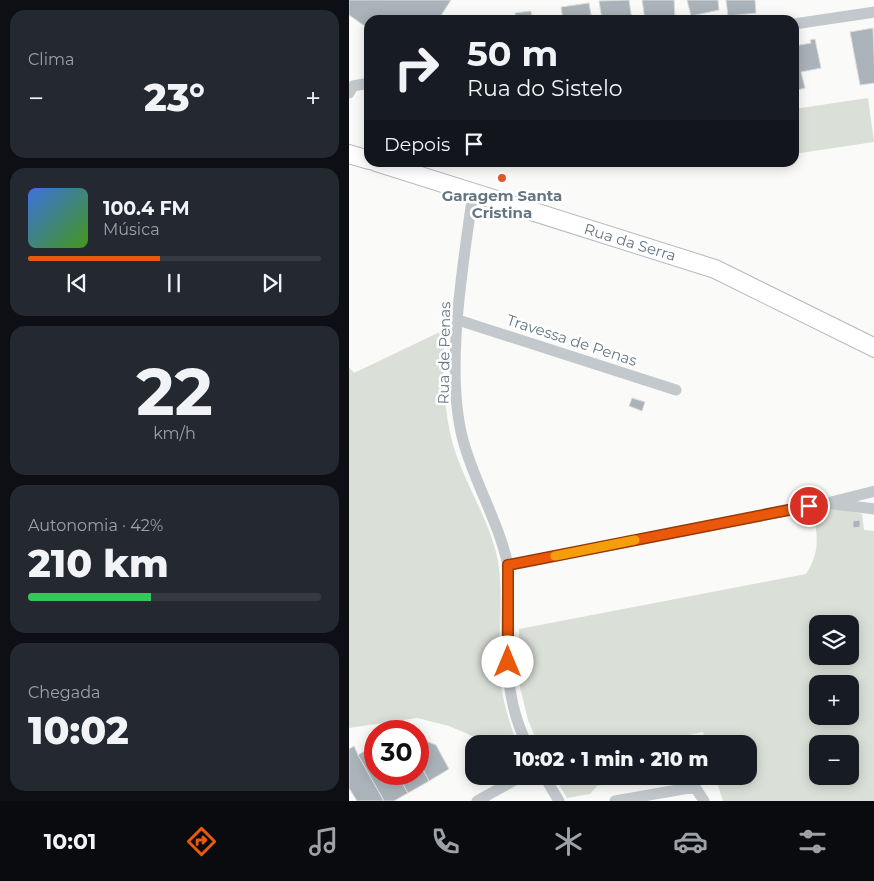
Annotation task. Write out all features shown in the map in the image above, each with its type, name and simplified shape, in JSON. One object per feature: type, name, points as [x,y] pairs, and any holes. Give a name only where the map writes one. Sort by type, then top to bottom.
[{"type":"main road","points":[[349,154],[364,158]]},
{"type":"main road","name":"Rua da Serra","points":[[392,167],[715,269],[874,348]]},
{"type":"street","points":[[799,23],[874,12]]},
{"type":"street","points":[[349,93],[353,86],[364,84]]},
{"type":"street","name":"Rua de Penas","points":[[473,193],[458,320],[456,367],[458,413],[464,446],[504,546],[508,565],[509,682],[518,727],[522,735]]},
{"type":"street","name":"Travessa de Penas","points":[[458,320],[676,390]]},
{"type":"street","points":[[508,565],[827,503],[874,490]]},
{"type":"street","points":[[827,503],[874,509]]},
{"type":"street","points":[[477,801],[506,785]]},
{"type":"street","points":[[549,785],[559,801]]},
{"type":"street","points":[[615,801],[695,787],[704,801]]},
{"type":"shaded area","points":[[868,98],[874,142],[799,153],[799,108]]},
{"type":"shaded area","points":[[444,330],[445,393],[451,439],[461,468],[487,524],[499,568],[501,597],[499,656],[501,685],[507,715],[514,735],[470,735],[449,726],[417,718],[364,720],[364,726],[349,728],[349,367],[354,373]]},
{"type":"shaded area","points":[[833,507],[862,514],[864,530],[875,531],[874,801],[723,801],[718,785],[757,785],[757,735],[704,735],[703,732],[688,735],[534,735],[528,720],[520,687],[519,629],[806,574],[816,551],[816,529],[813,512]]},
{"type":"shaded area","points":[[559,785],[602,785],[597,786],[590,794],[567,798]]},
{"type":"building","points":[[349,0],[451,0],[441,15],[364,15],[364,26],[349,15]]},
{"type":"building","points":[[629,0],[631,15],[601,15],[599,1]]},
{"type":"building","points":[[642,0],[674,0],[675,15],[644,15]]},
{"type":"building","points":[[687,0],[718,0],[719,10],[691,15]]},
{"type":"building","points":[[726,0],[755,0],[756,13],[728,15]]},
{"type":"building","points":[[589,3],[591,15],[562,15],[561,7]]},
{"type":"building","points":[[531,11],[531,15],[515,15],[515,13]]},
{"type":"building","points":[[873,28],[875,83],[860,85],[850,32]]},
{"type":"building","points":[[815,39],[821,68],[801,72],[805,88],[799,90],[799,45],[811,43],[810,40]]},
{"type":"building","points":[[632,398],[645,402],[642,411],[629,406]]},
{"type":"building","points":[[860,520],[860,527],[853,528],[853,521]]},
{"type":"building","points":[[429,742],[436,745],[449,769],[429,781]]},
{"type":"building","points":[[354,746],[364,766],[364,785],[375,785],[384,801],[357,801],[349,788],[349,749]]},
{"type":"building","points":[[364,751],[364,766],[358,755]]},
{"type":"building","points":[[375,785],[403,785],[408,793],[394,801],[384,801]]},
{"type":"building","points":[[403,785],[422,785],[408,793]]},
{"type":"slow traffic","points":[[555,556],[635,540]]},
{"type":"place","name":"Garagem Santa Cristina","points":[[502,178]]},
{"type":"route","points":[[508,662],[508,565],[809,506]]}]
